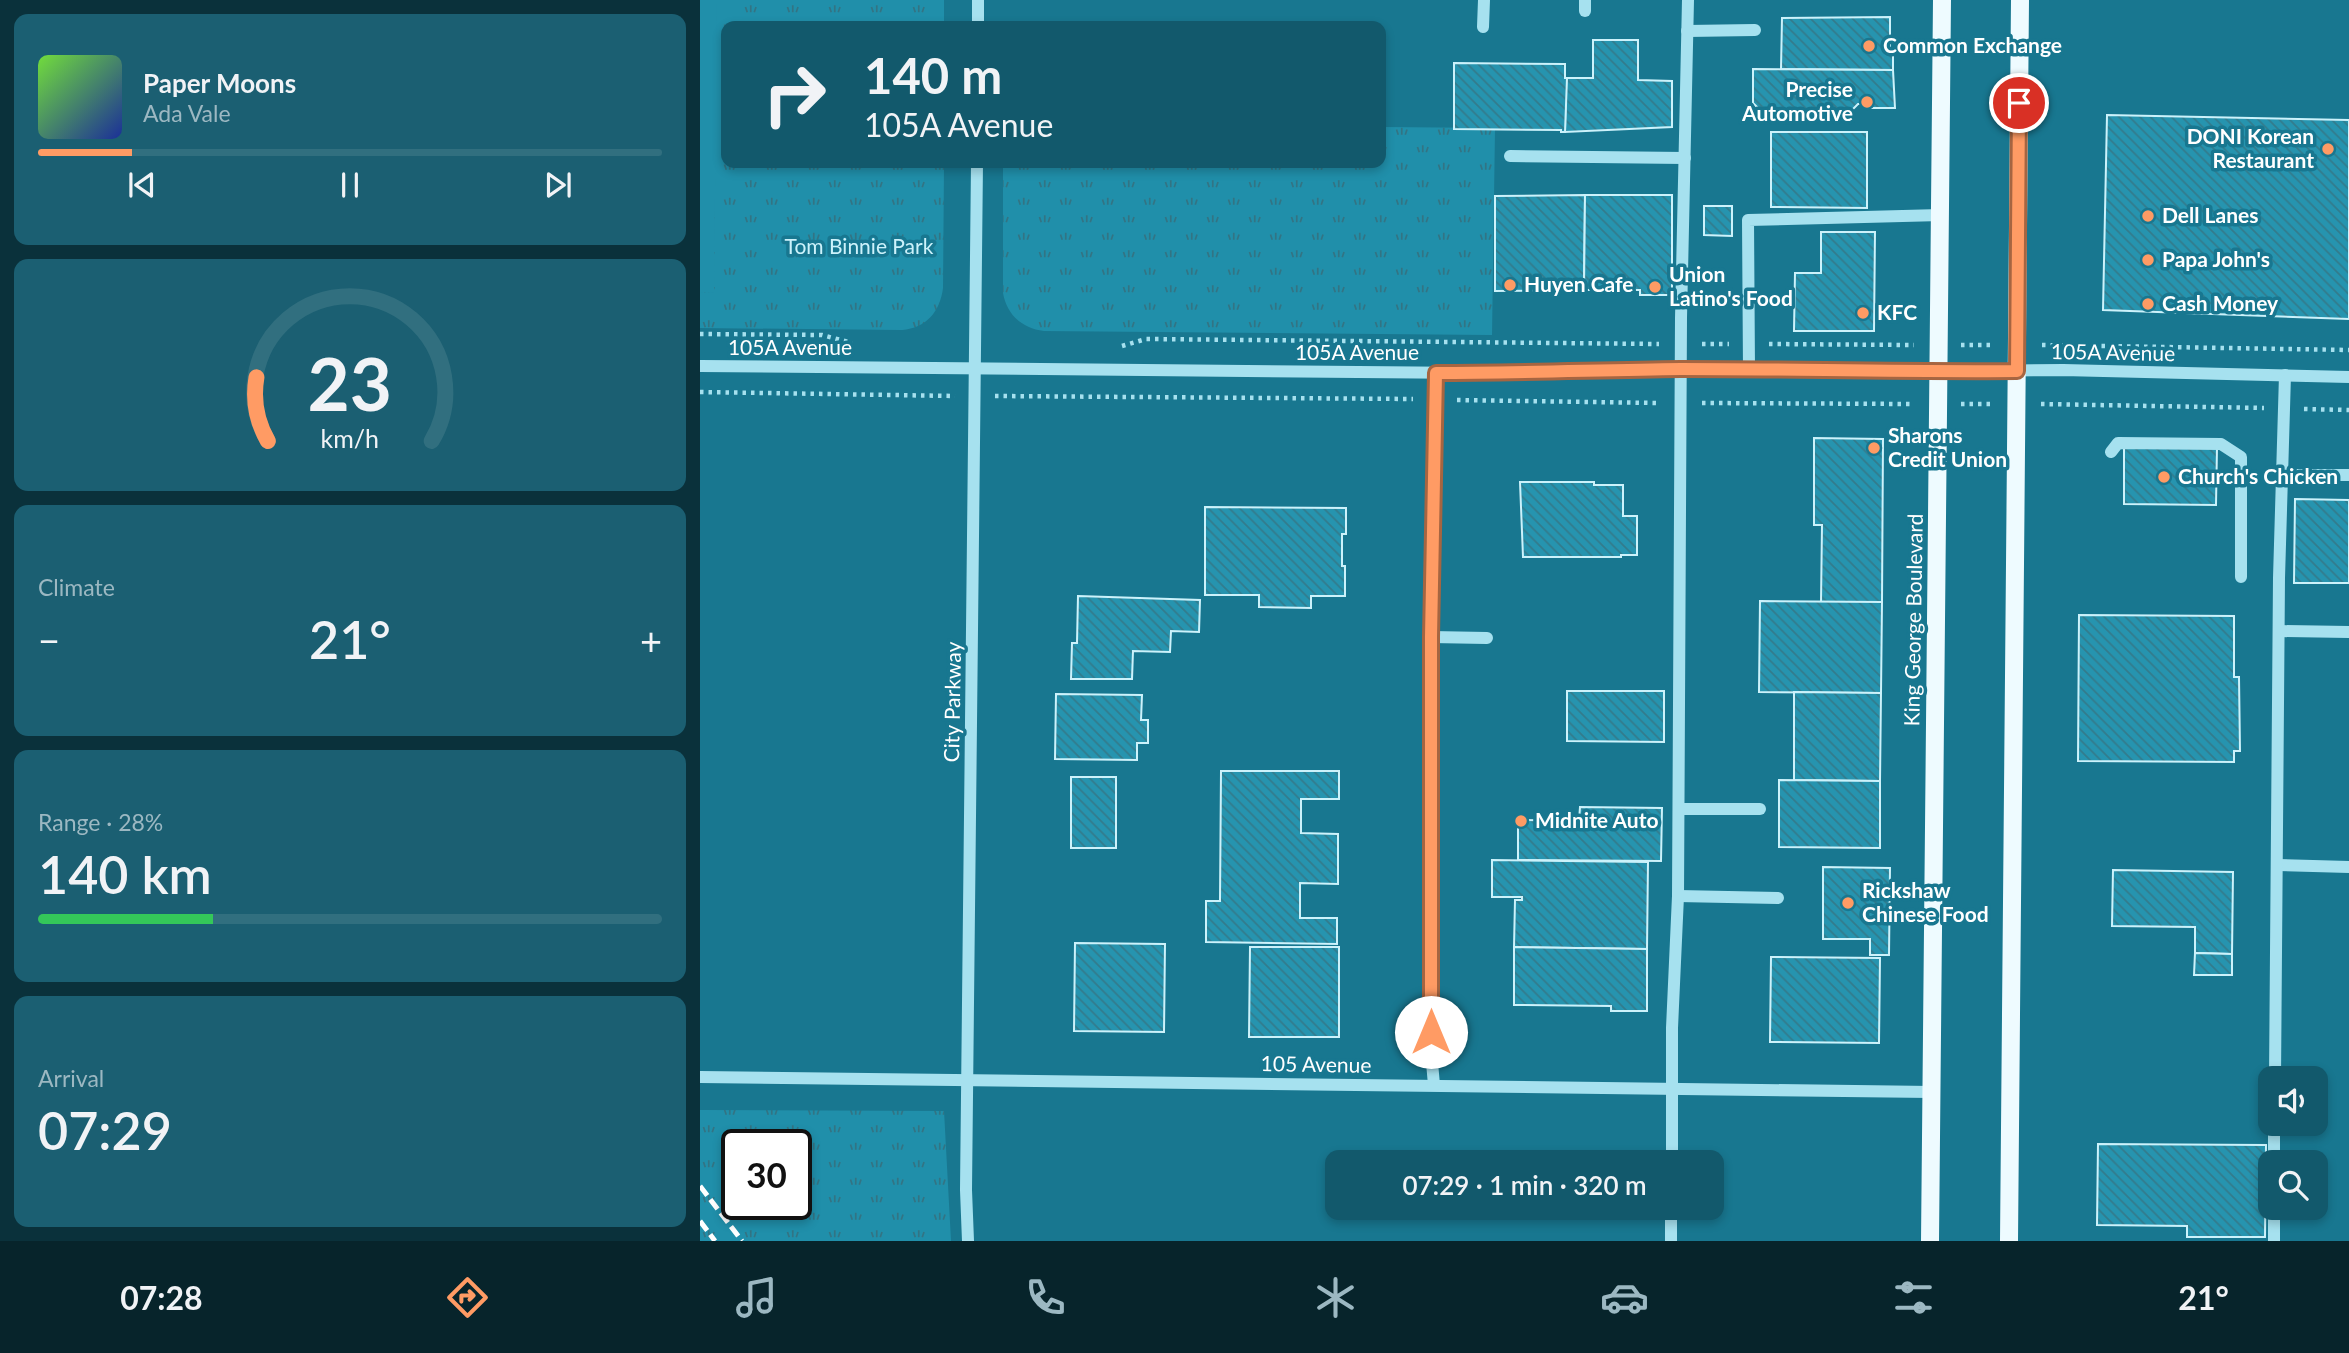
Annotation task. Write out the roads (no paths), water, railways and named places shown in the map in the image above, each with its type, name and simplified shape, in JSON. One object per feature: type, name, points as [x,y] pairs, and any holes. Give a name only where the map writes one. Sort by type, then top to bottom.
[{"type":"main road","name":"King George Boulevard","points":[[1930,1241],[1942,0]]},
{"type":"main road","points":[[2010,1241],[2020,0]]},
{"type":"street","points":[[978,0],[978,21]]},
{"type":"street","points":[[1483,27],[1484,0]]},
{"type":"street","points":[[1672,1150],[1678,896],[1681,344],[1688,0]]},
{"type":"street","points":[[1688,31],[1755,30]]},
{"type":"street","points":[[1510,156],[1685,158]]},
{"type":"street","name":"City Parkway","points":[[968,1241],[977,168]]},
{"type":"street","points":[[1749,370],[1748,220],[1941,215]]},
{"type":"street","name":"105A Avenue","points":[[700,366],[1436,373],[1681,369],[2017,371],[2349,377]]},
{"type":"street","points":[[1434,1086],[1430,1040],[1431,637],[1436,373]]},
{"type":"street","points":[[2275,1066],[2279,631],[2285,375]]},
{"type":"street","points":[[2111,452],[2118,443],[2221,444],[2241,457],[2241,577]]},
{"type":"street","points":[[2283,475],[2349,475]]},
{"type":"street","points":[[2279,631],[2349,632]]},
{"type":"street","points":[[1431,637],[1487,638]]},
{"type":"street","points":[[1679,809],[1760,809]]},
{"type":"street","points":[[2277,865],[2349,867]]},
{"type":"street","points":[[1678,896],[1778,898]]},
{"type":"street","name":"105 Avenue","points":[[700,1077],[1931,1092]]},
{"type":"street","points":[[1671,1220],[1671,1241]]},
{"type":"street","points":[[2274,1220],[2274,1241]]},
{"type":"railway","points":[[700,1186],[742,1241]]},
{"type":"railway","points":[[700,1221],[715,1241]]},
{"type":"place","name":"Common Exchange","points":[[1869,46]]},
{"type":"place","name":"Precise Automotive","points":[[1867,102]]},
{"type":"place","name":"DONI Korean Restaurant","points":[[2328,149]]},
{"type":"place","name":"Dell Lanes","points":[[2148,216]]},
{"type":"place","name":"Papa John's","points":[[2148,260]]},
{"type":"place","name":"Huyen Cafe","points":[[1510,285]]},
{"type":"place","name":"Union Latino's Food","points":[[1655,287]]},
{"type":"place","name":"Cash Money","points":[[2148,304]]},
{"type":"place","name":"KFC","points":[[1863,313]]},
{"type":"place","name":"Sharons Credit Union","points":[[1874,448]]},
{"type":"place","name":"Church's Chicken","points":[[2164,477]]},
{"type":"place","name":"Midnite Auto","points":[[1521,821]]},
{"type":"place","name":"Rickshaw Chinese Food","points":[[1848,903]]},
{"type":"park label","name":"Tom Binnie Park","points":[[859,247]]}]
